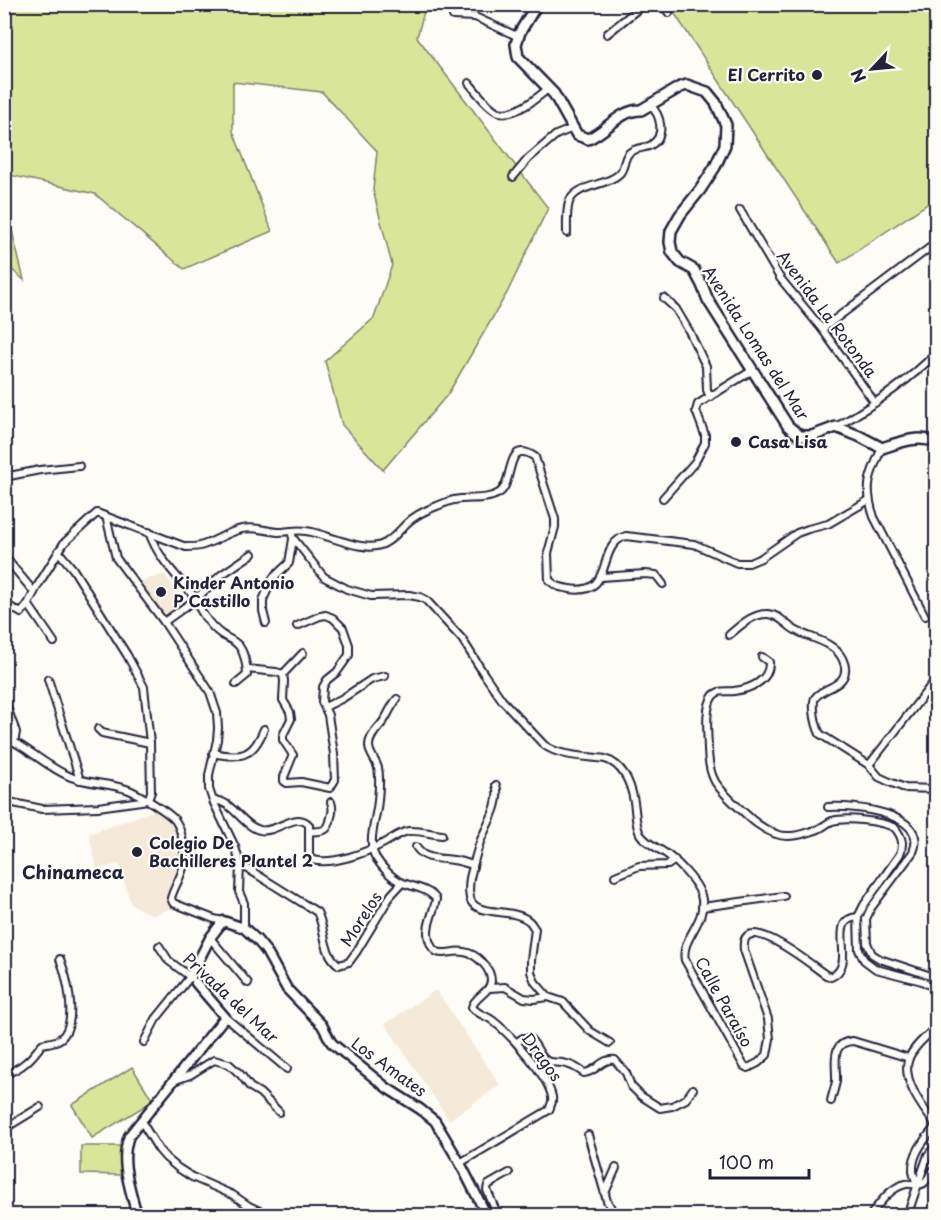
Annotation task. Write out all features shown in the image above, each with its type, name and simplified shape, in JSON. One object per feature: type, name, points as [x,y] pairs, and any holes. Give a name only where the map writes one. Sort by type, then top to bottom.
[{"type":"main road","points":[[537,4],[526,21],[516,44],[518,57],[554,94],[573,128]]},
{"type":"main road","name":"Avenida Lomas del Mar","points":[[573,128],[577,135],[588,139],[618,118],[650,105],[680,87],[687,85],[707,92],[716,103],[726,125],[725,145],[715,167],[670,231],[672,252],[680,262],[694,270],[708,300],[788,426],[800,436],[812,436],[836,428]]},
{"type":"main road","points":[[836,428],[860,436],[882,448],[926,438],[936,442]]},
{"type":"street","points":[[607,34],[644,4]]},
{"type":"street","points":[[661,4],[669,13]]},
{"type":"street","points":[[453,16],[475,17],[519,37]]},
{"type":"street","points":[[469,83],[492,108],[505,113],[532,103],[549,88]]},
{"type":"street","points":[[567,233],[570,201],[575,194],[617,176],[621,172],[628,153],[637,148],[650,146],[658,138],[660,121],[656,110],[650,105]]},
{"type":"street","points":[[513,177],[528,159],[556,135],[573,128]]},
{"type":"street","name":"Avenida La Rotonda","points":[[740,210],[780,278],[822,328],[875,403]]},
{"type":"street","points":[[822,328],[936,243]]},
{"type":"street","points":[[664,298],[676,309],[706,366],[707,390],[710,397]]},
{"type":"street","points":[[836,428],[875,403],[922,368],[936,353]]},
{"type":"street","points":[[663,498],[695,462],[705,442],[705,435],[696,411],[698,404],[753,370]]},
{"type":"street","points":[[882,448],[868,486],[869,500],[874,517],[925,616]]},
{"type":"street","points":[[4,603],[21,613],[64,543],[97,513],[186,547],[200,546],[244,528],[254,528],[279,532],[304,530],[359,546],[371,547],[382,545],[393,538],[412,519],[436,506],[454,500],[494,496],[501,492],[506,486],[515,455],[521,452],[535,457],[553,512],[555,527],[548,553],[549,580],[556,587],[577,590],[590,587],[601,577],[609,551],[620,537],[694,544],[738,563],[749,563],[768,554],[797,533],[828,524],[869,500]]},
{"type":"street","points":[[4,477],[79,466]]},
{"type":"street","points":[[106,516],[116,558],[164,622],[214,701],[218,728],[209,775],[209,789],[240,864],[239,892],[244,903],[244,928]]},
{"type":"street","points":[[291,531],[293,538],[324,577],[371,596],[409,595],[426,600],[462,639],[502,699],[544,745],[559,753],[612,761],[622,769],[629,783],[636,823],[641,836],[649,844],[675,860],[697,886],[702,907],[784,896]]},
{"type":"street","points":[[149,532],[165,562],[196,600],[211,624],[220,634],[237,643],[241,648],[247,671],[244,678],[236,684]]},
{"type":"street","points":[[266,623],[263,600],[273,578],[289,563],[293,538]]},
{"type":"street","points":[[58,551],[73,569],[127,655],[144,687],[150,743],[148,800]]},
{"type":"street","points":[[164,622],[196,600],[221,575],[252,554]]},
{"type":"street","points":[[4,556],[34,592]]},
{"type":"street","points":[[601,577],[656,575],[663,584]]},
{"type":"street","points":[[28,604],[54,642]]},
{"type":"street","points":[[729,635],[753,617],[767,614],[777,616],[796,631],[836,649],[845,666],[844,677],[832,688],[819,694],[814,701],[816,726],[820,734],[869,765],[879,777],[905,789],[934,789],[936,791]]},
{"type":"street","points":[[283,674],[283,700],[291,719],[283,740],[293,755],[284,781],[330,788],[335,780],[334,754],[328,715],[322,702],[323,687],[349,655],[349,645],[343,628],[333,618],[326,615],[297,626]]},
{"type":"street","points":[[283,674],[303,653]]},
{"type":"street","points":[[762,657],[769,662],[770,669],[762,680],[738,690],[718,692],[713,697],[706,725],[712,778],[723,793],[759,827],[778,836],[794,836],[842,820],[876,822],[895,828],[903,840],[900,854],[858,917],[860,950],[864,960],[876,969],[922,981],[936,990]]},
{"type":"street","points":[[247,671],[283,674]]},
{"type":"street","points":[[325,707],[372,679],[385,676]]},
{"type":"street","points":[[48,679],[80,780]]},
{"type":"street","points":[[869,765],[936,679]]},
{"type":"street","points":[[4,699],[16,732],[13,741]]},
{"type":"street","points":[[397,699],[371,738],[369,746],[378,769],[379,798],[372,849],[376,858],[388,873],[402,883],[432,894],[436,899],[428,928],[429,942],[436,952],[444,954],[465,952],[480,959],[490,977],[490,988],[505,987],[524,998],[548,997],[562,1002],[590,1031],[610,1044]]},
{"type":"street","points":[[98,729],[102,733],[150,743]]},
{"type":"street","points":[[213,753],[229,756],[250,751],[259,742],[264,729]]},
{"type":"street","points":[[4,737],[51,767],[80,780],[128,790],[148,800]]},
{"type":"street","points":[[496,785],[498,790],[495,808],[473,865],[469,894],[472,903],[479,909],[519,915],[529,921],[535,929],[531,972],[548,997]]},
{"type":"street","points":[[9,802],[42,809],[98,807],[148,800]]},
{"type":"street","name":"Los Amates","points":[[148,800],[174,818],[185,849],[184,865],[171,898],[173,903],[244,928],[266,951],[287,989],[322,1025],[331,1042],[387,1088],[420,1108],[435,1121],[487,1215]]},
{"type":"street","points":[[213,801],[224,802],[258,830],[269,830],[298,820],[306,822],[309,825],[309,855],[312,860],[318,861],[346,858],[372,849],[410,831],[442,835]]},
{"type":"street","points":[[309,832],[329,827],[333,812],[331,802]]},
{"type":"street","points":[[828,807],[843,806],[891,816],[914,831],[916,846],[913,852],[871,908],[866,919],[867,943],[872,954],[880,959],[936,979]]},
{"type":"street","points":[[416,847],[424,856],[456,860],[473,865]]},
{"type":"street","points":[[615,876],[639,866],[668,865],[675,860]]},
{"type":"street","name":"Morelos","points":[[240,864],[317,912],[327,948],[332,960],[339,965],[349,962],[353,957],[402,883]]},
{"type":"street","name":"Calle Paraíso","points":[[702,907],[701,916],[683,953],[684,960],[738,1056],[748,1068],[758,1063],[766,1055],[770,1038],[768,1019],[743,942],[753,934],[761,934],[774,939],[831,977],[839,971],[844,956],[842,928],[845,922],[858,917]]},
{"type":"street","points":[[144,1041],[156,1019],[193,980],[210,938],[223,921]]},
{"type":"street","points":[[210,938],[248,983]]},
{"type":"street","name":"Privada del Mar","points":[[159,946],[169,961],[193,980],[225,1017],[287,1070]]},
{"type":"street","points":[[4,1074],[20,1068],[32,1058],[42,1044],[56,1041],[65,1034],[70,1000],[66,974],[60,959]]},
{"type":"street","name":"Dragos","points":[[460,1163],[549,1110],[552,1103],[552,1095],[547,1084],[517,1042],[490,1018],[472,1007],[473,1002],[490,988]]},
{"type":"street","points":[[137,1215],[124,1157],[129,1136],[225,1017]]},
{"type":"street","points":[[917,1185],[913,1170],[915,1158],[920,1147],[936,1126],[920,1105],[909,1080],[907,1068],[909,1058],[936,1026]]},
{"type":"street","points":[[517,1042],[523,1038],[529,1038],[535,1042],[542,1057],[549,1062],[574,1066],[584,1073],[591,1073],[608,1059],[615,1060],[626,1073],[631,1086],[641,1096],[660,1108],[672,1106],[686,1099],[693,1089]]},
{"type":"street","points":[[831,1101],[836,1084],[836,1052],[846,1041],[853,1041],[909,1058]]},
{"type":"street","points":[[175,1080],[190,1075],[214,1060],[229,1064],[250,1087],[260,1093],[279,1112]]},
{"type":"street","points":[[4,1129],[40,1107]]},
{"type":"street","points":[[141,1121],[159,1150],[178,1168],[270,1215]]},
{"type":"street","points":[[588,1135],[607,1201],[616,1215]]},
{"type":"street","points":[[907,1215],[928,1155],[936,1146]]},
{"type":"street","points":[[605,1193],[616,1168]]},
{"type":"street","points":[[870,1215],[892,1190],[905,1184],[925,1183],[936,1168]]},
{"type":"street","points":[[498,1215],[487,1190],[488,1185],[509,1173]]},
{"type":"shaded area","name":"Kinder Antonio P Castillo","points":[[164,574],[185,601],[163,617],[137,583]]},
{"type":"shaded area","name":"Colegio De Bachilleres Plantel 2","points":[[156,810],[174,824],[179,840],[181,865],[169,896],[172,908],[153,915],[131,904],[119,864],[97,869],[89,834]]},
{"type":"shaded area","points":[[436,990],[500,1085],[449,1120],[385,1024]]},
{"type":"green space","points":[[5,5],[426,5],[417,37],[548,208],[507,293],[448,394],[383,470],[342,425],[325,361],[374,318],[392,265],[373,190],[377,151],[322,92],[233,82],[233,131],[272,231],[184,269],[95,194],[5,174]]},
{"type":"green space","points":[[669,5],[936,5],[936,198],[839,263]]},
{"type":"green space","points":[[5,202],[24,280],[5,264]]},
{"type":"green space","points":[[132,1067],[153,1101],[92,1138],[72,1105]]},
{"type":"green space","points":[[81,1146],[123,1146],[123,1175],[81,1174]]},
{"type":"place","name":"El Cerrito","points":[[817,75]]},
{"type":"place","name":"Casa Lisa","points":[[736,442]]},
{"type":"place","name":"Kinder Antonio P Castillo","points":[[161,592]]},
{"type":"place","name":"Colegio De Bachilleres Plantel 2","points":[[137,852]]},
{"type":"district","name":"Chinameca","points":[[73,873]]}]
